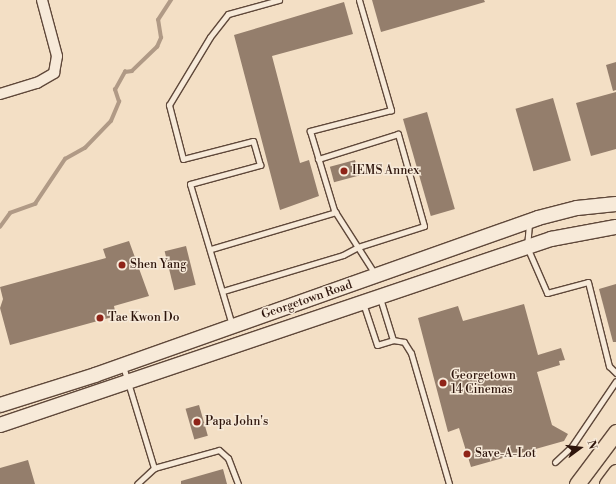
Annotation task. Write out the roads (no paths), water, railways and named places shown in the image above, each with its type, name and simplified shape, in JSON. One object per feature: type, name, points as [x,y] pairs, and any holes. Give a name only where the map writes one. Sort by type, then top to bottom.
[{"type":"main road","name":"Georgetown Road","points":[[0,405],[123,365],[528,219],[577,208],[616,204]]},
{"type":"main road","name":"Georgetown Road","points":[[0,426],[128,384],[527,247],[572,233],[616,227]]},
{"type":"main road","points":[[578,484],[616,432]]},
{"type":"main road","points":[[607,484],[616,472]]},
{"type":"street","points":[[0,94],[37,83],[54,73],[57,56],[42,0]]},
{"type":"lane","points":[[232,326],[211,249],[190,184],[260,165],[253,141],[183,159],[169,105],[210,37],[228,14],[279,0]]},
{"type":"lane","points":[[359,0],[391,110],[310,131],[336,212],[375,275]]},
{"type":"lane","points":[[223,291],[343,255],[358,246],[424,226],[398,134],[318,159]]},
{"type":"lane","points":[[211,249],[336,212]]},
{"type":"lane","points":[[528,219],[527,247],[547,293],[588,282],[609,366],[616,374]]},
{"type":"lane","points":[[379,297],[393,340]]},
{"type":"lane","points":[[363,303],[377,344],[393,340],[404,342],[411,353],[449,484]]},
{"type":"lane","points":[[123,365],[154,468]]},
{"type":"lane","points":[[554,462],[572,446],[616,381]]},
{"type":"lane","points":[[137,484],[154,468],[219,450],[228,458],[238,484]]},
{"type":"waterway","points":[[0,227],[10,213],[35,204],[65,159],[85,148],[111,121],[119,102],[115,90],[125,72],[132,71],[157,47],[161,38],[158,20],[171,0]]},
{"type":"place","name":"IEMS Annex","points":[[344,171]]},
{"type":"place","name":"Shen Yang","points":[[122,265]]},
{"type":"place","name":"Tae Kwon Do","points":[[100,318]]},
{"type":"place","name":"Georgetown 14 Cinemas","points":[[443,383]]},
{"type":"place","name":"Papa John's","points":[[197,422]]},
{"type":"place","name":"Save-A-Lot","points":[[467,454]]}]
